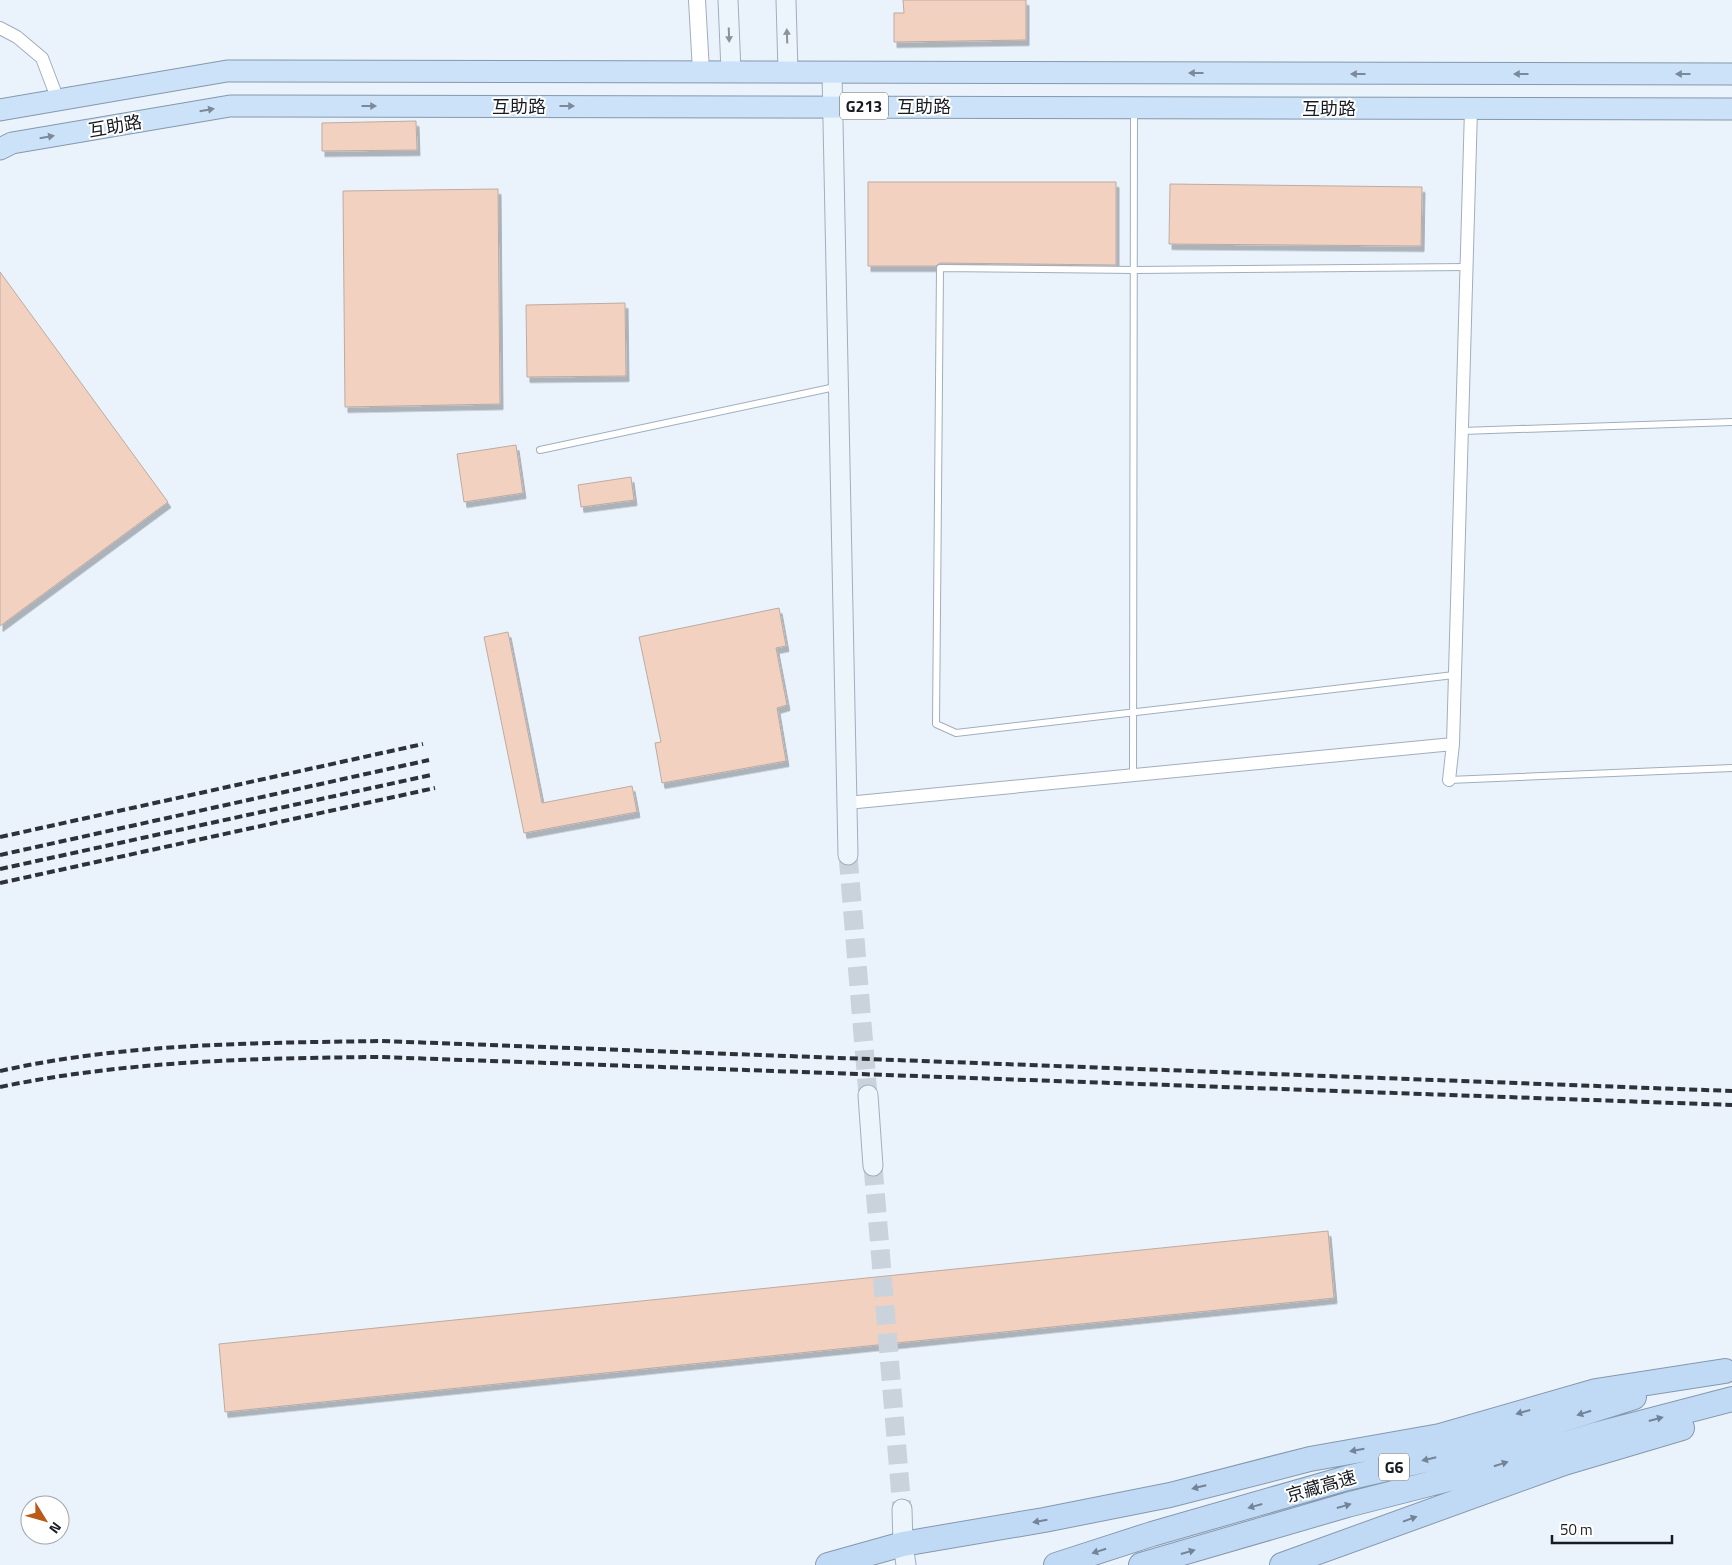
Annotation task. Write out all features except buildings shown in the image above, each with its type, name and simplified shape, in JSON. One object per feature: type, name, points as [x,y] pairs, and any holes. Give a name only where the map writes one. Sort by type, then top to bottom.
[{"type":"highway","name":"互助路","points":[[0,110],[227,72],[731,71],[832,73],[1732,74]]},
{"type":"highway","name":"互助路","points":[[0,149],[12,144],[230,106],[1732,109]]},
{"type":"highway","points":[[828,1565],[905,1555],[1044,1520],[1170,1495],[1310,1459],[1440,1436],[1596,1391],[1728,1371]]},
{"type":"highway","name":"京藏高速","points":[[1056,1565],[1152,1534],[1347,1478],[1464,1450],[1728,1371]]},
{"type":"highway","name":"京藏高速","points":[[1141,1565],[1347,1505],[1472,1473],[1598,1434],[1732,1399]]},
{"type":"highway","points":[[1282,1565],[1564,1463],[1707,1421],[1732,1410]]},
{"type":"main road","points":[[728,0],[731,71]]},
{"type":"main road","points":[[786,0],[788,72]]},
{"type":"main road","points":[[832,73],[848,855]]},
{"type":"main road","points":[[868,1095],[873,1166]]},
{"type":"main road","points":[[902,1509],[905,1555]]},
{"type":"street","points":[[697,0],[701,71]]},
{"type":"street","points":[[0,28],[17,37],[42,58],[58,100]]},
{"type":"street","points":[[1449,780],[1453,744],[1471,109]]},
{"type":"street","points":[[847,803],[1453,744]]},
{"type":"lane","points":[[1133,775],[1134,107]]},
{"type":"lane","points":[[1454,675],[956,733],[936,724],[940,268],[1135,270],[1467,267]]},
{"type":"lane","points":[[540,450],[839,386]]},
{"type":"lane","points":[[1462,431],[1732,422]]},
{"type":"lane","points":[[1449,780],[1732,768]]},
{"type":"tunnel","points":[[848,855],[868,1095]]},
{"type":"tunnel","points":[[873,1166],[902,1509]]},
{"type":"railway","points":[[0,837],[423,744]]},
{"type":"railway","points":[[0,855],[429,760]]},
{"type":"railway","points":[[0,869],[431,775]]},
{"type":"railway","points":[[0,883],[435,788]]},
{"type":"railway","points":[[0,1071],[95,1055],[190,1046],[382,1041],[1732,1091]]},
{"type":"railway","points":[[0,1087],[94,1071],[142,1066],[285,1058],[380,1057],[1732,1105]]}]
